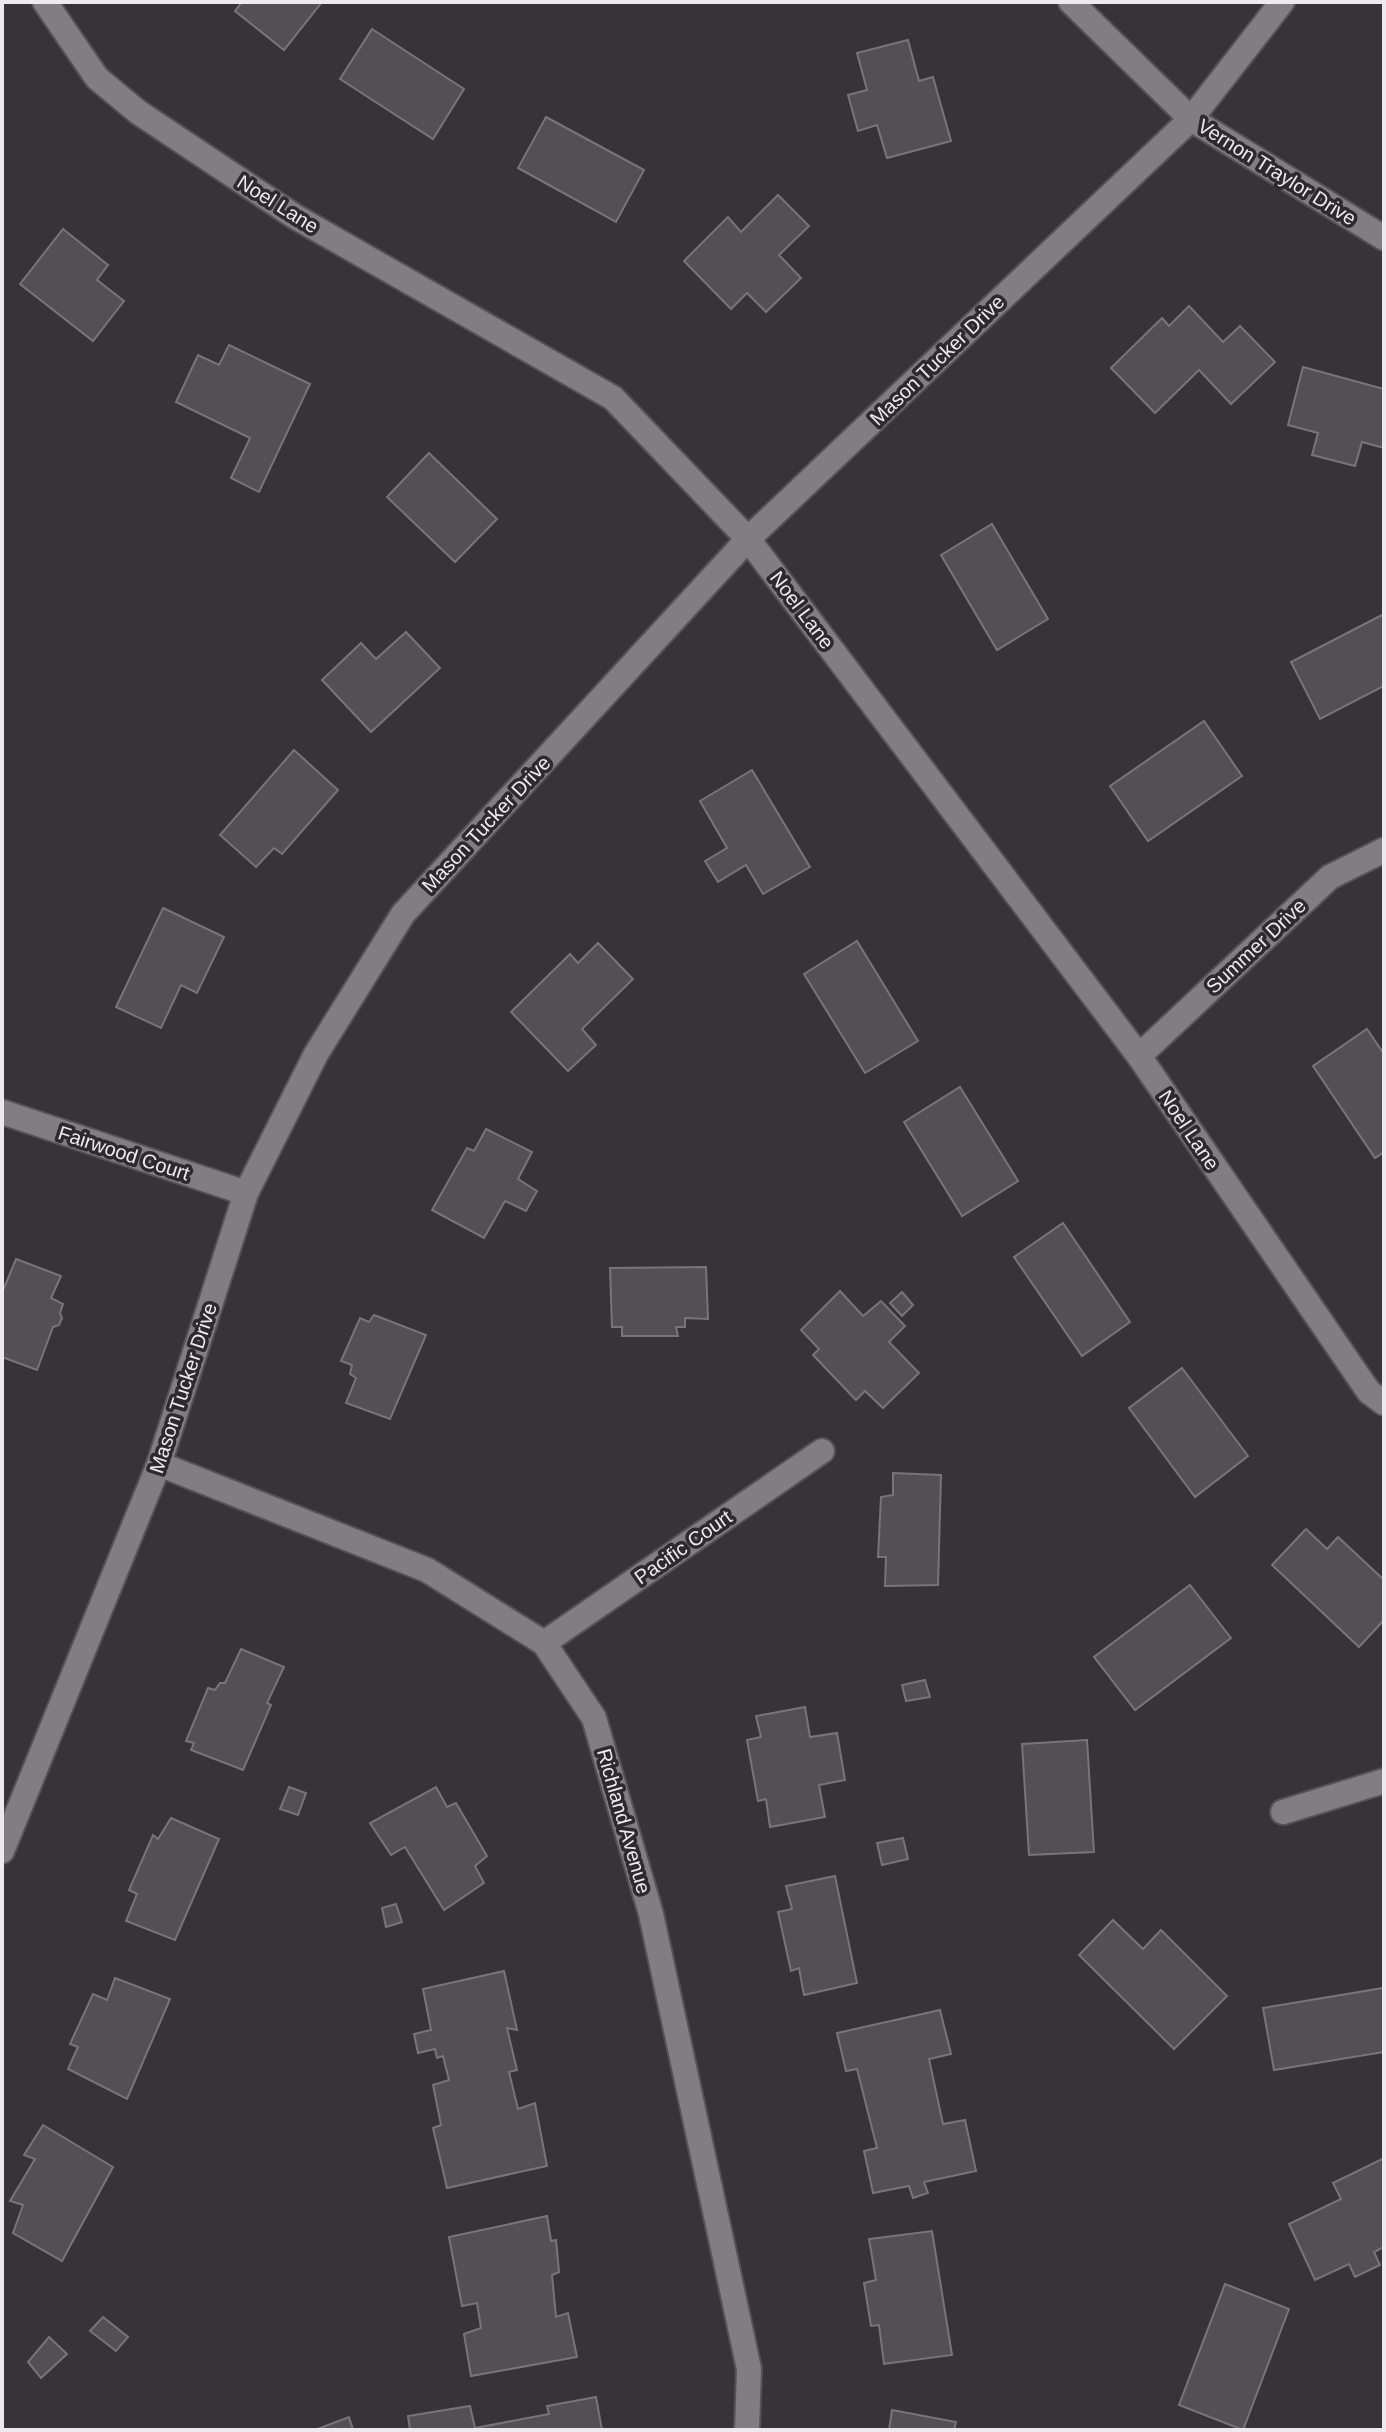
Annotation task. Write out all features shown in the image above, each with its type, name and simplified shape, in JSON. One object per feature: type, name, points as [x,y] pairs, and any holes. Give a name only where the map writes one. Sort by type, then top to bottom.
[{"type":"street","name":"Noel Lane","points":[[45,2],[97,78],[138,112],[294,216],[613,398],[748,539],[1139,1056],[1369,1392],[1384,1403]]},
{"type":"street","name":"Vernon Traylor Drive","points":[[1071,2],[1191,119],[1384,238]]},
{"type":"street","name":"Mason Tucker Drive","points":[[2,1851],[159,1464],[246,1193],[316,1054],[403,914],[748,539],[1191,119],[1282,2]]},
{"type":"street","name":"Summer Drive","points":[[1139,1056],[1330,877],[1384,850]]},
{"type":"street","name":"Fairwood Court","points":[[2,1112],[246,1193]]},
{"type":"street","name":"Pacific Court","points":[[544,1643],[822,1451]]},
{"type":"street","name":"Richland Avenue","points":[[159,1464],[427,1570],[544,1643],[594,1718],[651,1914],[749,2369],[747,2430]]},
{"type":"street","points":[[1283,1812],[1384,1781]]},
{"type":"building","points":[[242,2],[322,2],[284,50],[235,11]]},
{"type":"building","points":[[372,29],[464,89],[433,139],[340,79]]},
{"type":"building","points":[[908,40],[919,81],[933,77],[951,141],[887,158],[877,125],[858,131],[848,95],[867,90],[857,53]]},
{"type":"building","points":[[546,117],[644,170],[616,222],[518,168]]},
{"type":"building","points":[[778,195],[809,226],[779,255],[801,278],[766,312],[747,293],[731,309],[684,261],[728,217],[741,232]]},
{"type":"building","points":[[63,229],[108,265],[97,280],[124,301],[93,341],[20,284]]},
{"type":"building","points":[[1189,306],[1223,342],[1240,326],[1275,362],[1231,404],[1199,370],[1155,413],[1111,368],[1162,318],[1169,326]]},
{"type":"building","points":[[229,345],[310,384],[259,492],[231,478],[250,438],[176,402],[198,355],[219,365]]},
{"type":"building","points":[[1303,367],[1384,389],[1384,448],[1362,442],[1355,466],[1312,455],[1318,433],[1288,425]]},
{"type":"building","points":[[429,453],[497,519],[455,562],[387,497]]},
{"type":"building","points":[[992,524],[1048,619],[997,650],[941,555]]},
{"type":"building","points":[[1384,614],[1384,686],[1320,719],[1291,662]]},
{"type":"building","points":[[406,632],[440,668],[371,732],[322,680],[361,643],[376,659]]},
{"type":"building","points":[[1204,721],[1242,776],[1148,841],[1110,786]]},
{"type":"building","points":[[294,750],[338,790],[282,854],[274,848],[256,867],[220,835]]},
{"type":"building","points":[[752,770],[810,867],[763,894],[746,865],[718,882],[705,861],[727,848],[700,801]]},
{"type":"building","points":[[163,908],[224,937],[197,993],[181,985],[161,1028],[116,1007]]},
{"type":"building","points":[[857,941],[918,1041],[865,1073],[804,974]]},
{"type":"building","points":[[598,943],[633,979],[582,1029],[596,1045],[568,1071],[511,1012],[570,954],[578,963]]},
{"type":"building","points":[[1367,1029],[1384,1054],[1384,1152],[1375,1158],[1313,1066]]},
{"type":"building","points":[[960,1087],[1018,1181],[962,1216],[904,1122]]},
{"type":"building","points":[[486,1129],[532,1152],[518,1179],[537,1191],[526,1211],[505,1201],[484,1238],[432,1210],[467,1148],[474,1151]]},
{"type":"building","points":[[1063,1223],[1130,1322],[1082,1356],[1014,1257]]},
{"type":"building","points":[[16,1259],[61,1276],[51,1298],[63,1304],[62,1318],[59,1325],[53,1327],[37,1370],[2,1357],[2,1293]]},
{"type":"building","points":[[706,1267],[708,1319],[685,1318],[685,1327],[676,1327],[678,1336],[622,1336],[622,1327],[612,1327],[610,1268]]},
{"type":"building","points":[[840,1291],[863,1316],[881,1301],[905,1326],[889,1342],[919,1373],[883,1408],[865,1391],[856,1400],[813,1355],[819,1349],[801,1330]]},
{"type":"building","points":[[902,1292],[913,1305],[902,1316],[890,1303]]},
{"type":"building","points":[[374,1315],[426,1335],[390,1419],[346,1403],[356,1378],[350,1374],[352,1365],[341,1361],[360,1318],[369,1322]]},
{"type":"building","points":[[1182,1368],[1248,1456],[1195,1497],[1129,1408]]},
{"type":"building","points":[[893,1473],[941,1475],[938,1585],[885,1586],[886,1557],[878,1557],[881,1497],[893,1495]]},
{"type":"building","points":[[1306,1529],[1327,1549],[1338,1537],[1384,1580],[1384,1620],[1359,1647],[1272,1565]]},
{"type":"building","points":[[1190,1585],[1231,1638],[1135,1710],[1094,1657]]},
{"type":"building","points":[[241,1649],[284,1667],[267,1703],[271,1705],[243,1770],[191,1750],[194,1743],[186,1741],[208,1688],[215,1690],[220,1683],[225,1683]]},
{"type":"building","points":[[925,1680],[930,1697],[906,1701],[902,1685]]},
{"type":"building","points":[[805,1707],[810,1737],[837,1733],[845,1780],[819,1785],[825,1817],[770,1827],[766,1799],[758,1801],[747,1740],[761,1737],[756,1716]]},
{"type":"building","points":[[1087,1740],[1094,1852],[1029,1855],[1022,1744]]},
{"type":"building","points":[[289,1787],[306,1793],[298,1815],[280,1809]]},
{"type":"building","points":[[436,1787],[447,1807],[456,1803],[487,1856],[475,1866],[484,1883],[444,1910],[405,1847],[391,1855],[370,1823]]},
{"type":"building","points":[[171,1818],[219,1839],[175,1940],[126,1921],[137,1894],[129,1890],[153,1835],[158,1839]]},
{"type":"building","points":[[903,1838],[908,1859],[882,1865],[877,1843]]},
{"type":"building","points":[[835,1876],[857,1983],[804,1995],[799,1968],[791,1971],[778,1912],[792,1909],[786,1886]]},
{"type":"building","points":[[396,1904],[402,1922],[386,1927],[382,1908]]},
{"type":"building","points":[[1113,1920],[1143,1949],[1161,1930],[1227,1996],[1174,2049],[1079,1955]]},
{"type":"building","points":[[504,1971],[517,2030],[507,2028],[517,2070],[509,2072],[518,2109],[535,2103],[547,2166],[447,2188],[433,2128],[441,2125],[433,2085],[449,2080],[443,2056],[437,2058],[435,2049],[418,2053],[414,2034],[431,2030],[423,1989]]},
{"type":"building","points":[[115,1978],[170,1999],[127,2099],[68,2069],[78,2047],[70,2044],[93,1994],[107,2000]]},
{"type":"building","points":[[1383,1988],[1384,2052],[1274,2070],[1263,2008]]},
{"type":"building","points":[[940,2010],[951,2054],[929,2059],[943,2124],[965,2120],[976,2171],[924,2182],[928,2193],[913,2198],[909,2186],[873,2193],[864,2151],[877,2148],[857,2069],[846,2071],[837,2033]]},
{"type":"building","points":[[43,2125],[113,2167],[62,2261],[13,2233],[23,2205],[10,2201],[35,2159],[24,2155]]},
{"type":"building","points":[[1384,2158],[1384,2247],[1374,2252],[1380,2265],[1355,2277],[1349,2264],[1315,2280],[1289,2224],[1341,2199],[1333,2183]]},
{"type":"building","points":[[547,2216],[551,2241],[556,2240],[559,2272],[552,2275],[556,2317],[568,2313],[577,2357],[471,2376],[464,2334],[481,2328],[477,2303],[462,2306],[449,2237]]},
{"type":"building","points":[[932,2231],[952,2355],[884,2364],[879,2325],[871,2326],[864,2283],[876,2280],[869,2239]]},
{"type":"building","points":[[1225,2284],[1289,2309],[1243,2430],[1179,2405]]},
{"type":"building","points":[[103,2317],[128,2337],[116,2351],[90,2331]]},
{"type":"building","points":[[49,2337],[67,2354],[41,2378],[28,2362]]},
{"type":"building","points":[[596,2397],[602,2430],[410,2430],[408,2416],[470,2406],[475,2428],[549,2414],[547,2406]]},
{"type":"building","points":[[892,2410],[956,2422],[954,2430],[889,2430]]},
{"type":"building","points":[[349,2417],[353,2430],[315,2430]]}]
